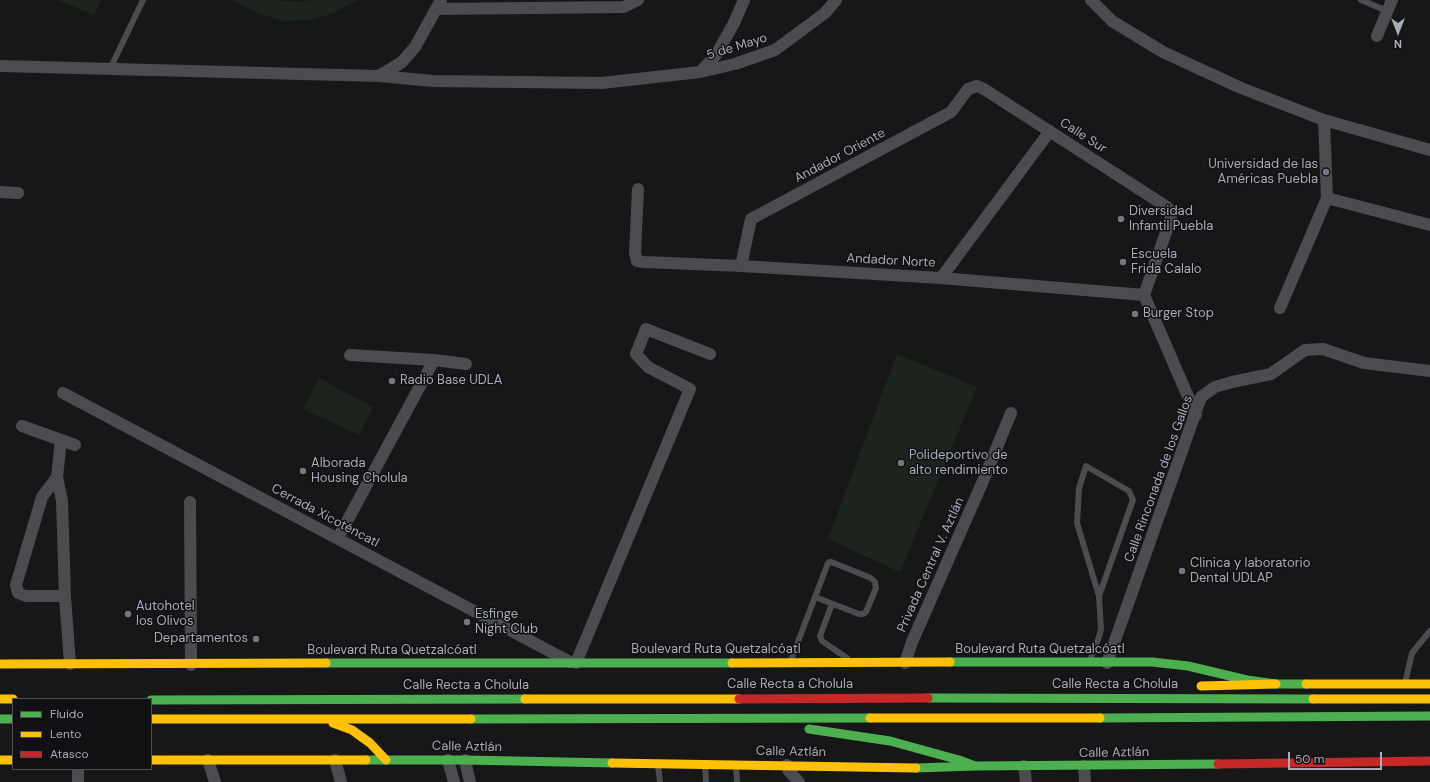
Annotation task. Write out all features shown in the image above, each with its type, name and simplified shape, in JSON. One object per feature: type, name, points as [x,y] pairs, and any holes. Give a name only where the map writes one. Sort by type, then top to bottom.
[{"type":"main road","name":"Boulevard Ruta Quetzalcóatl","points":[[0,664],[191,665],[1152,662],[1188,666],[1276,684],[1430,684]]},
{"type":"main road","points":[[1193,687],[1238,684],[1276,684]]},
{"type":"main road","points":[[1114,698],[1171,689]]},
{"type":"main road","name":"Calle Recta a Cholula","points":[[152,700],[1114,698],[1430,699]]},
{"type":"main road","points":[[0,699],[12,699]]},
{"type":"main road","points":[[152,720],[1249,718],[1430,716]]},
{"type":"main road","points":[[790,719],[808,729],[890,742],[960,760],[975,766]]},
{"type":"main road","points":[[0,720],[12,720]]},
{"type":"main road","points":[[325,720],[352,730],[370,743],[386,760]]},
{"type":"main road","points":[[0,760],[12,760]]},
{"type":"main road","name":"Calle Aztlán","points":[[152,760],[465,760],[928,768],[975,766],[1430,761]]},
{"type":"street","points":[[379,76],[402,62],[415,47],[439,5],[624,8],[638,0]]},
{"type":"street","points":[[700,72],[716,55],[734,23],[744,0]]},
{"type":"street","name":"5 de Mayo","points":[[0,66],[379,76],[433,81],[602,83],[700,72],[735,64],[775,50],[825,14],[836,0]]},
{"type":"street","points":[[1091,0],[1112,21],[1163,52],[1241,88],[1324,120],[1430,150]]},
{"type":"street","points":[[1377,36],[1390,6]]},
{"type":"street","name":"Calle Sur","points":[[977,86],[984,88],[1171,212],[1171,218],[1144,295]]},
{"type":"street","name":"Andador Oriente","points":[[741,266],[751,219],[951,112],[968,89],[977,86]]},
{"type":"street","points":[[1280,308],[1327,198],[1324,120]]},
{"type":"street","points":[[941,278],[1050,131]]},
{"type":"street","name":"Andador Norte","points":[[638,189],[635,253],[637,261],[941,278],[1144,295]]},
{"type":"street","points":[[0,192],[18,193]]},
{"type":"street","points":[[1327,198],[1430,225]]},
{"type":"street","points":[[1144,295],[1196,415]]},
{"type":"street","points":[[575,663],[690,389],[648,367],[636,354],[646,329],[710,354]]},
{"type":"street","name":"Calle Rinconada de los Gallos","points":[[1107,662],[1201,398],[1215,387],[1271,374],[1305,350],[1323,349],[1364,363],[1430,371]]},
{"type":"street","points":[[350,355],[434,360],[466,364]]},
{"type":"street","points":[[338,538],[434,360]]},
{"type":"street","name":"Cerrada Xicoténcatl","points":[[63,393],[575,663]]},
{"type":"street","name":"Privada Central V. Aztlán","points":[[905,663],[912,642],[1012,413]]},
{"type":"street","points":[[22,426],[75,445]]},
{"type":"street","points":[[61,440],[57,478],[62,501],[70,664]]},
{"type":"street","points":[[57,478],[42,497],[16,585],[18,593],[26,596],[66,596]]},
{"type":"street","points":[[190,502],[191,665]]},
{"type":"street","points":[[208,760],[215,782]]},
{"type":"street","points":[[335,760],[341,782]]},
{"type":"street","points":[[448,760],[454,782]]},
{"type":"street","points":[[465,760],[470,782]]},
{"type":"street","points":[[787,765],[789,771],[799,782]]},
{"type":"street","points":[[1024,766],[1026,782]]},
{"type":"street","points":[[1084,766],[1085,782]]},
{"type":"street","points":[[78,770],[78,782]]},
{"type":"lane","points":[[110,69],[143,0]]},
{"type":"lane","points":[[1361,0],[1390,6]]},
{"type":"lane","points":[[1089,662],[1101,629],[1099,596],[1077,523],[1080,488],[1086,466],[1129,491],[1133,500],[1099,596]]},
{"type":"lane","points":[[790,663],[815,597],[828,564],[830,562],[871,578],[875,582],[876,588],[866,612],[863,614],[859,614],[815,597]]},
{"type":"lane","points":[[832,604],[820,636],[822,641],[855,663]]},
{"type":"lane","points":[[1405,684],[1412,653],[1430,631]]},
{"type":"lane","points":[[658,764],[660,782]]},
{"type":"lane","points":[[704,764],[706,782]]},
{"type":"lane","points":[[735,764],[737,782]]},
{"type":"shaded area","points":[[58,0],[101,0],[94,15]]},
{"type":"shaded area","points":[[233,0],[274,0],[298,2],[311,0],[358,0],[331,14],[311,20],[283,21],[257,13]]},
{"type":"shaded area","name":"Polideportivo de alto rendimiento","points":[[897,354],[977,387],[900,572],[828,539]]},
{"type":"shaded area","points":[[319,378],[373,407],[359,435],[303,409]]},
{"type":"traffic: fast","points":[[950,662],[1152,662],[1188,666],[1247,680],[1276,684],[1306,684]]},
{"type":"traffic: fast","points":[[326,663],[732,663]]},
{"type":"traffic: fast","points":[[928,698],[1313,699]]},
{"type":"traffic: fast","points":[[152,700],[525,699]]},
{"type":"traffic: fast","points":[[1100,718],[1430,716]]},
{"type":"traffic: fast","points":[[471,719],[870,718]]},
{"type":"traffic: fast","points":[[0,719],[12,719]]},
{"type":"traffic: fast","points":[[809,729],[890,741],[959,760],[975,766]]},
{"type":"traffic: fast","points":[[366,760],[465,760],[612,763]]},
{"type":"traffic: fast","points":[[916,768],[975,766],[1218,764]]},
{"type":"traffic: slow","points":[[732,663],[950,662]]},
{"type":"traffic: slow","points":[[0,664],[326,663]]},
{"type":"traffic: slow","points":[[1201,686],[1276,684]]},
{"type":"traffic: slow","points":[[1306,684],[1430,684]]},
{"type":"traffic: slow","points":[[0,699],[12,699]]},
{"type":"traffic: slow","points":[[525,699],[739,699]]},
{"type":"traffic: slow","points":[[1313,699],[1430,699]]},
{"type":"traffic: slow","points":[[870,718],[1100,718]]},
{"type":"traffic: slow","points":[[152,719],[471,719]]},
{"type":"traffic: slow","points":[[333,723],[352,730],[370,743],[386,760]]},
{"type":"traffic: slow","points":[[0,760],[12,760]]},
{"type":"traffic: slow","points":[[152,760],[366,760]]},
{"type":"traffic: slow","points":[[612,763],[916,768]]},
{"type":"traffic: jam","points":[[739,699],[928,698]]},
{"type":"traffic: jam","points":[[1218,764],[1430,761]]},
{"type":"place","name":"Universidad de las Américas Puebla","points":[[1326,172]]},
{"type":"place","name":"Diversidad Infantil Puebla","points":[[1121,219]]},
{"type":"place","name":"Escuela Frida Calalo","points":[[1123,262]]},
{"type":"place","name":"Burger Stop","points":[[1135,314]]},
{"type":"place","name":"Radio Base UDLA","points":[[392,381]]},
{"type":"place","name":"Polideportivo de alto rendimiento","points":[[901,463]]},
{"type":"place","name":"Alborada Housing Cholula","points":[[303,471]]},
{"type":"place","name":"Clinica y laboratorio Dental UDLAP","points":[[1182,571]]},
{"type":"place","name":"Autohotel los Olivos","points":[[128,614]]},
{"type":"place","name":"Esfinge Night Club","points":[[467,622]]},
{"type":"place","name":"Departamentos","points":[[256,639]]}]
